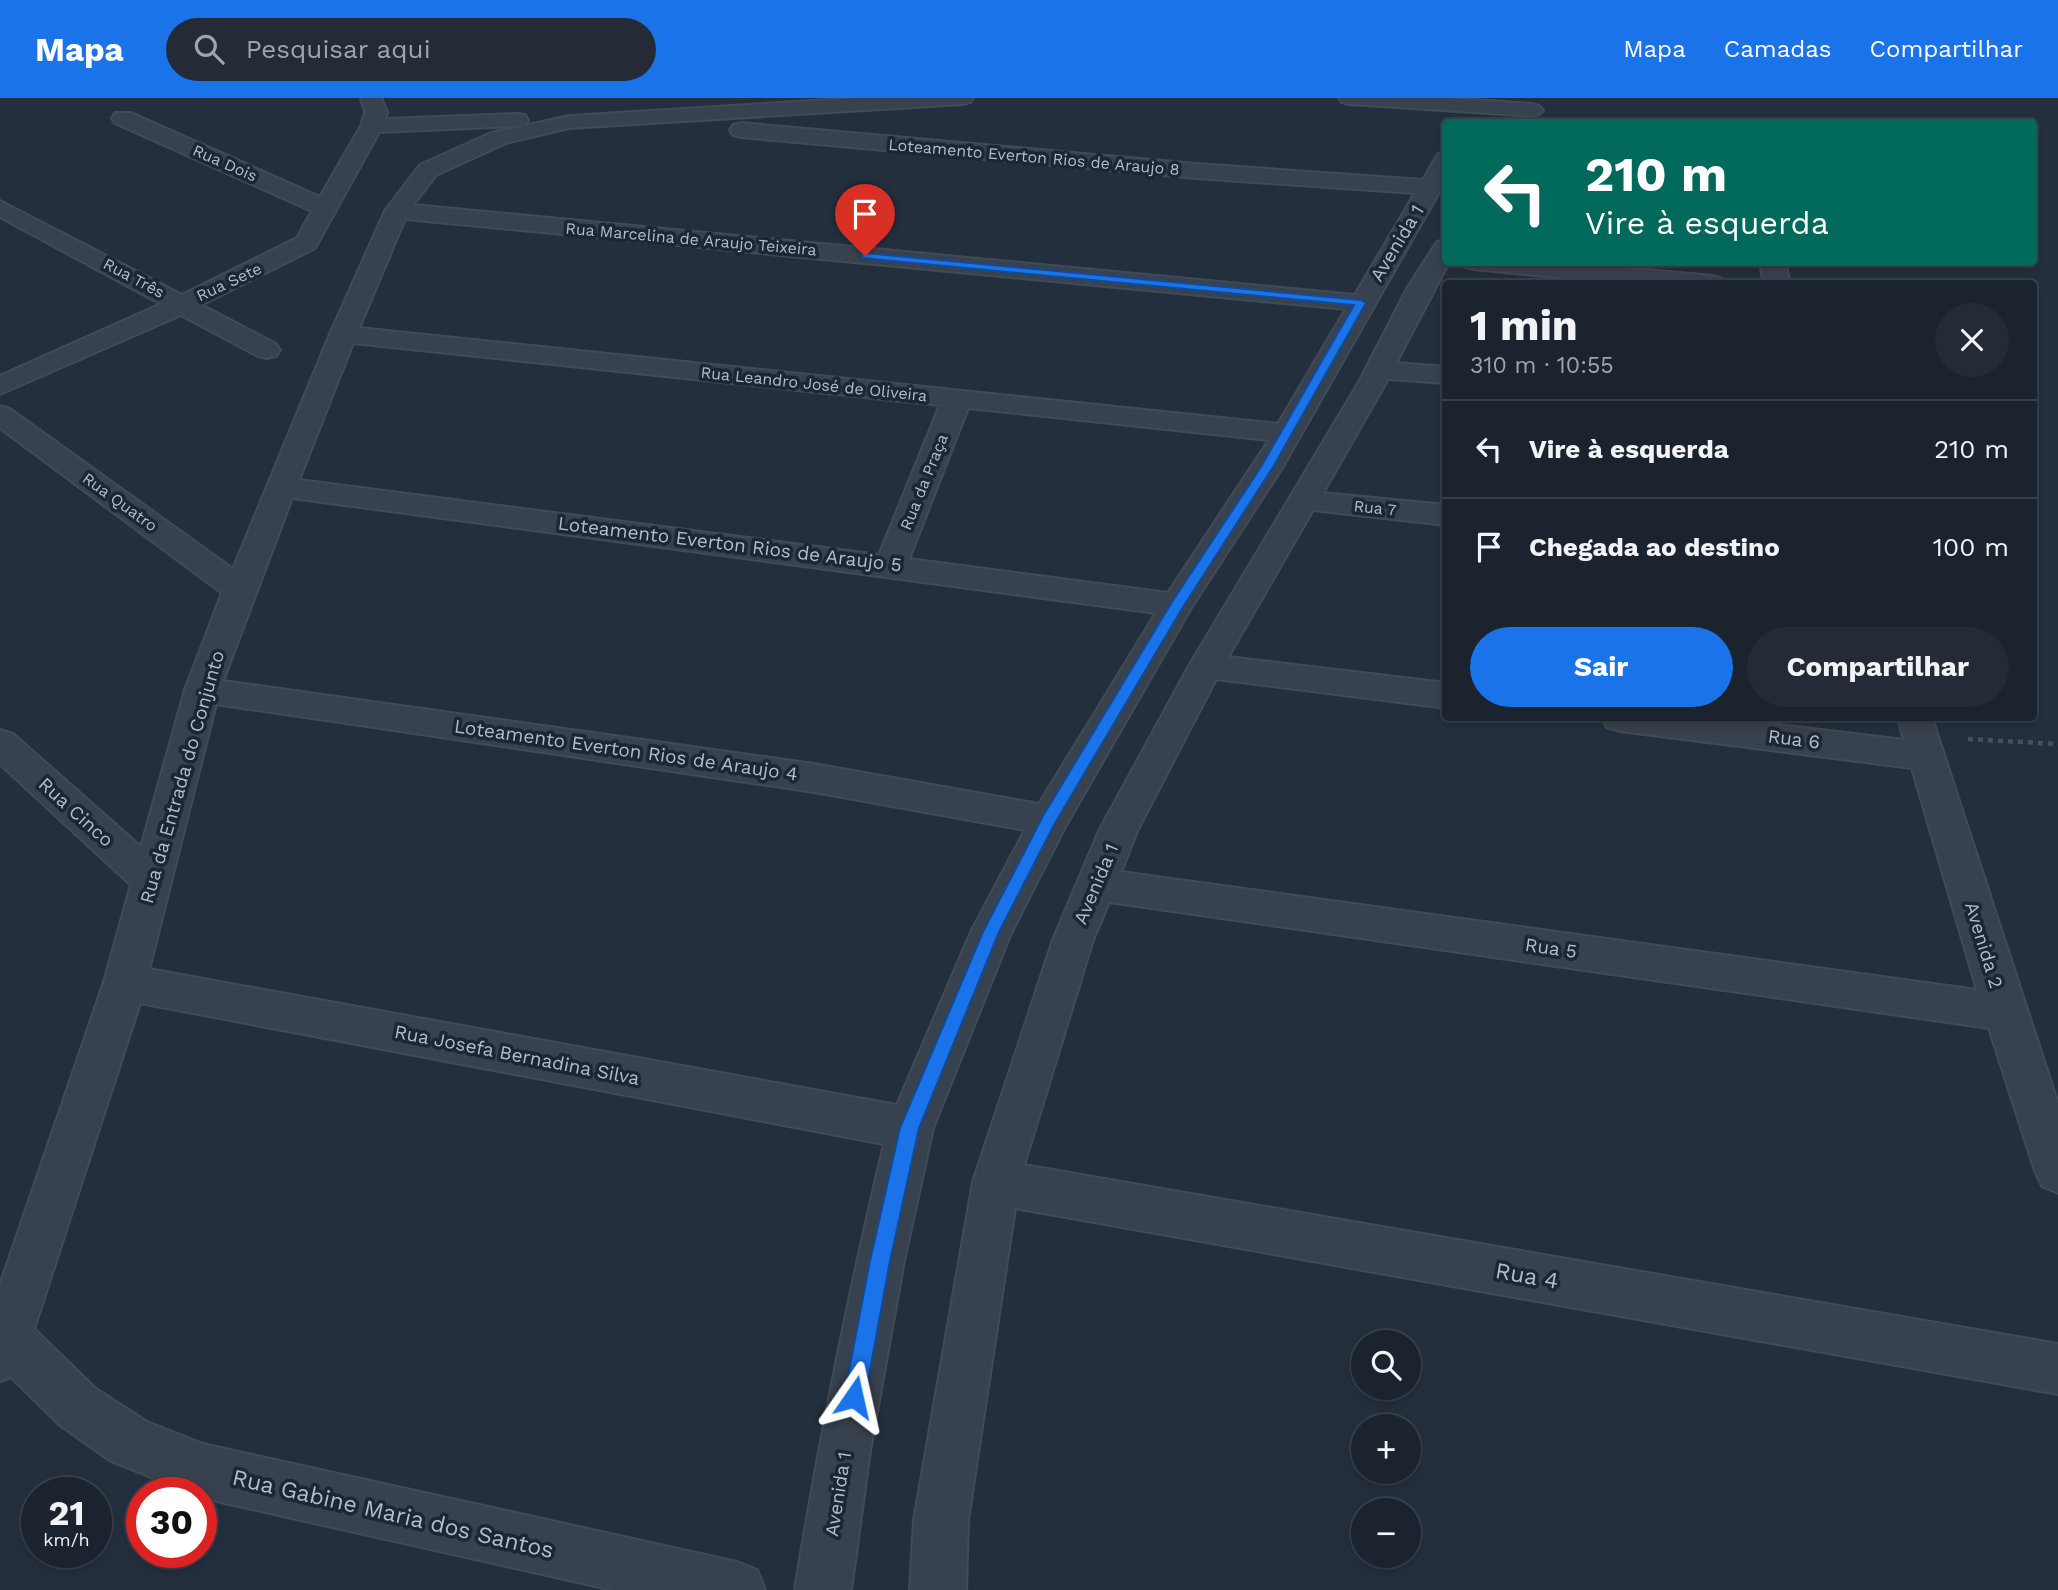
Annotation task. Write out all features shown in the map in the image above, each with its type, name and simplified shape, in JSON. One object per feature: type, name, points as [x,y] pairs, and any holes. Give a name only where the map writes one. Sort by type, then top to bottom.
[{"type":"street","points":[[371,98],[376,112],[372,125],[640,119],[963,98]]},
{"type":"street","points":[[1349,98],[1470,114],[1532,110]]},
{"type":"street","name":"Rua Dois","points":[[124,118],[327,209]]},
{"type":"street","name":"Loteamento Everton Rios de Araujo 8","points":[[640,119],[1196,172],[1438,173]]},
{"type":"street","points":[[428,170],[433,122]]},
{"type":"street","points":[[428,170],[499,138],[569,122]]},
{"type":"street","name":"Rua Sete","points":[[0,386],[183,304],[306,243],[372,125]]},
{"type":"street","name":"Rua da Entrada do Conjunto","points":[[2,1342],[70,1154],[125,982],[202,690],[343,334],[397,211],[428,170]]},
{"type":"street","name":"Avenida 1","points":[[823,1590],[846,1438],[880,1261],[910,1128],[991,932],[1049,820],[1177,605],[1267,467],[1438,173]]},
{"type":"street","name":"Rua Três","points":[[0,208],[267,350]]},
{"type":"street","name":"Rua Marcelina de Araujo Teixeira","points":[[397,211],[1361,303]]},
{"type":"street","name":"Avenida 1","points":[[938,1590],[941,1520],[996,1182],[1073,940],[1118,831],[1206,666],[1380,370],[1445,266]]},
{"type":"street","points":[[1538,266],[1674,280]]},
{"type":"street","name":"Rua Leandro José de Oliveira","points":[[343,334],[1285,433]]},
{"type":"street","points":[[1380,370],[1442,375]]},
{"type":"street","name":"Rua da Praça","points":[[891,565],[957,399]]},
{"type":"street","name":"Rua Quatro","points":[[0,415],[240,590]]},
{"type":"street","name":"Rua 7","points":[[1267,467],[1310,490],[1442,514]]},
{"type":"street","name":"Loteamento Everton Rios de Araujo 5","points":[[283,487],[891,565],[1177,605]]},
{"type":"street","points":[[1206,666],[1442,696]]},
{"type":"street","name":"Loteamento Everton Rios de Araujo 4","points":[[202,690],[774,772],[1049,820]]},
{"type":"street","name":"Rua 6","points":[[1668,721],[1921,737]]},
{"type":"street","name":"Avenida 2","points":[[1921,737],[2005,1012],[2058,1171]]},
{"type":"street","name":"Rua Cinco","points":[[0,743],[152,880]]},
{"type":"street","name":"Rua 5","points":[[1096,884],[2005,1012]]},
{"type":"street","name":"Rua Josefa Bernadina Silva","points":[[125,982],[910,1128]]},
{"type":"street","name":"Rua 4","points":[[996,1182],[2058,1369]]},
{"type":"street","name":"Rua Gabine Maria dos Santos","points":[[2,1342],[78,1407],[119,1435],[165,1458],[203,1471],[737,1590]]},
{"type":"path","points":[[1921,737],[2058,744]]},
{"type":"route","points":[[854,1397],[880,1261],[910,1128],[991,932],[1049,820],[1177,605],[1267,467],[1361,303],[865,256]]}]
